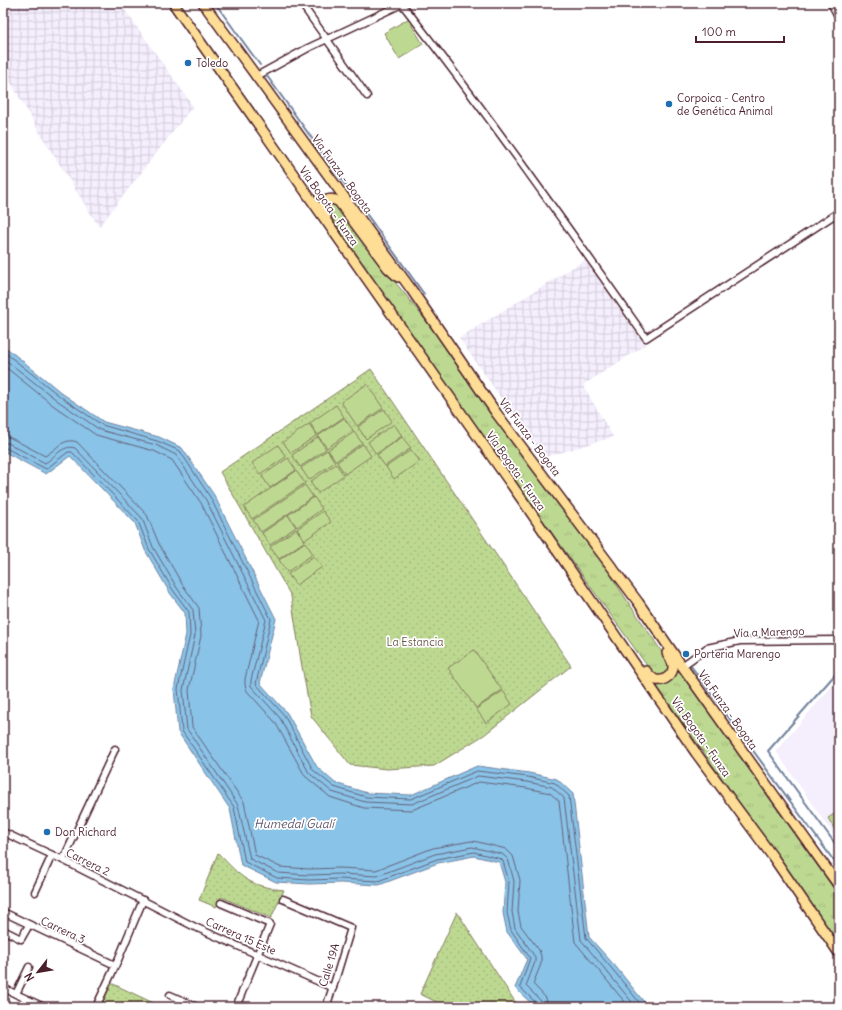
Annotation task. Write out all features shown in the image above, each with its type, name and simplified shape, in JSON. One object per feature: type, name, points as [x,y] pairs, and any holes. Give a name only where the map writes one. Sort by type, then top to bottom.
[{"type":"main road","name":"Vía Bogota - Funza","points":[[172,3],[573,574],[696,753],[773,857],[839,953]]},
{"type":"main road","name":"Vía Funza - Bogota","points":[[203,3],[411,289],[485,396],[638,602],[839,886]]},
{"type":"main road","points":[[378,296],[370,279],[323,212],[322,207],[324,202],[330,198],[339,202],[388,268],[411,289]]},
{"type":"main road","points":[[573,574],[596,600],[651,677],[660,680],[665,679],[670,675],[672,670],[673,664],[670,658],[601,552]]},
{"type":"street","points":[[301,3],[367,96]]},
{"type":"street","points":[[256,77],[308,48],[403,3],[452,67],[535,181],[646,338],[839,212]]},
{"type":"street","points":[[831,3],[839,18]]},
{"type":"street","name":"Vía a Marengo","points":[[682,666],[707,648],[740,641],[839,640]]},
{"type":"street","points":[[63,860],[115,749]]},
{"type":"street","name":"Carrera 2","points":[[3,833],[63,860],[143,900]]},
{"type":"street","points":[[35,892],[52,855]]},
{"type":"street","name":"Calle 19A","points":[[283,899],[351,928],[326,1007]]},
{"type":"street","points":[[96,1007],[143,900]]},
{"type":"street","name":"Carrera 15 Este","points":[[143,900],[195,927],[333,988]]},
{"type":"street","points":[[221,903],[270,924],[236,1007]]},
{"type":"street","name":"Carrera 3","points":[[3,912],[115,965]]},
{"type":"street","points":[[3,930],[21,939],[29,925]]},
{"type":"street","points":[[16,994],[29,967]]},
{"type":"street","points":[[3,988],[44,1007]]},
{"type":"street","points":[[170,995],[197,1007]]},
{"type":"shaded area","points":[[3,3],[120,3],[193,106],[99,227],[41,135],[3,69]]},
{"type":"shaded area","points":[[585,260],[645,345],[583,385],[613,437],[543,458],[459,338]]},
{"type":"shaded area","points":[[839,678],[839,843],[776,751]]},
{"type":"green space","points":[[408,19],[423,44],[399,59],[384,33]]},
{"type":"green space","points":[[330,203],[336,203],[383,268],[440,339],[605,565],[668,662],[668,668],[665,673],[659,676],[653,674],[386,301],[372,277],[329,214],[328,206]]},
{"type":"green space","name":"La Estancia","points":[[371,369],[571,666],[484,735],[434,766],[387,769],[350,765],[311,716],[291,596],[220,472]]},
{"type":"green space","points":[[367,384],[383,408],[357,426],[341,402]]},
{"type":"green space","points":[[336,405],[344,417],[318,435],[310,423]]},
{"type":"green space","points":[[384,409],[392,421],[366,439],[358,427]]},
{"type":"green space","points":[[344,418],[353,430],[327,448],[318,436]]},
{"type":"green space","points":[[309,424],[317,435],[291,453],[283,442]]},
{"type":"green space","points":[[394,424],[402,436],[376,454],[368,442]]},
{"type":"green space","points":[[354,432],[362,443],[336,461],[328,450]]},
{"type":"green space","points":[[318,437],[326,449],[300,467],[292,455]]},
{"type":"green space","points":[[402,437],[411,448],[385,466],[377,455]]},
{"type":"green space","points":[[363,444],[371,456],[345,474],[337,462]]},
{"type":"green space","points":[[278,445],[286,457],[260,474],[252,463]]},
{"type":"green space","points":[[327,450],[335,462],[309,480],[301,468]]},
{"type":"green space","points":[[411,450],[420,461],[394,479],[386,467]]},
{"type":"green space","points":[[288,458],[296,470],[270,488],[262,476]]},
{"type":"green space","points":[[336,464],[344,475],[318,493],[310,482]]},
{"type":"green space","points":[[296,471],[305,483],[252,519],[244,507]]},
{"type":"green space","points":[[305,485],[313,497],[261,532],[253,520]]},
{"type":"green space","points":[[314,497],[322,509],[297,527],[288,515]]},
{"type":"green space","points":[[323,511],[331,522],[305,540],[297,529]]},
{"type":"green space","points":[[288,515],[296,527],[270,545],[262,533]]},
{"type":"green space","points":[[296,529],[305,541],[279,559],[270,547]]},
{"type":"green space","points":[[305,542],[313,554],[287,572],[279,560]]},
{"type":"green space","points":[[314,556],[322,567],[296,585],[288,574]]},
{"type":"green space","points":[[474,650],[502,690],[476,708],[448,668]]},
{"type":"green space","points":[[675,665],[839,896],[839,944],[656,685],[665,684],[671,680],[674,674]]},
{"type":"green space","points":[[503,691],[512,704],[486,723],[476,709]]},
{"type":"green space","points":[[839,811],[839,828],[835,830],[828,818]]},
{"type":"green space","points":[[218,853],[233,869],[246,879],[262,886],[284,890],[271,918],[221,897],[216,907],[199,900]]},
{"type":"green space","points":[[457,912],[519,1007],[447,1007],[420,994]]},
{"type":"green space","points":[[111,983],[160,1006],[100,1007]]},
{"type":"water","name":"Humedal Gualí","points":[[3,345],[63,394],[104,422],[159,437],[182,448],[214,495],[276,619],[260,683],[287,713],[317,767],[335,783],[367,793],[411,795],[477,766],[529,773],[557,779],[573,794],[589,937],[616,967],[648,1007],[535,1007],[515,988],[527,959],[507,932],[503,913],[505,882],[499,862],[474,856],[438,863],[379,885],[276,882],[241,865],[230,809],[178,732],[174,689],[186,634],[185,613],[170,593],[145,550],[135,523],[70,456],[46,474],[3,451]]},
{"type":"waterway","points":[[215,3],[260,65]]},
{"type":"waterway","points":[[267,76],[424,294]]},
{"type":"waterway","points":[[691,666],[834,861]]},
{"type":"waterway","points":[[839,670],[768,751],[839,849]]},
{"type":"waterway","points":[[832,1007],[839,1001]]},
{"type":"place","name":"Toledo","points":[[188,63]]},
{"type":"place","name":"Corpoica - Centro de Genética Animal","points":[[669,104]]},
{"type":"place","name":"Porteria Marengo","points":[[686,654]]},
{"type":"place","name":"Don Richard","points":[[47,832]]}]
